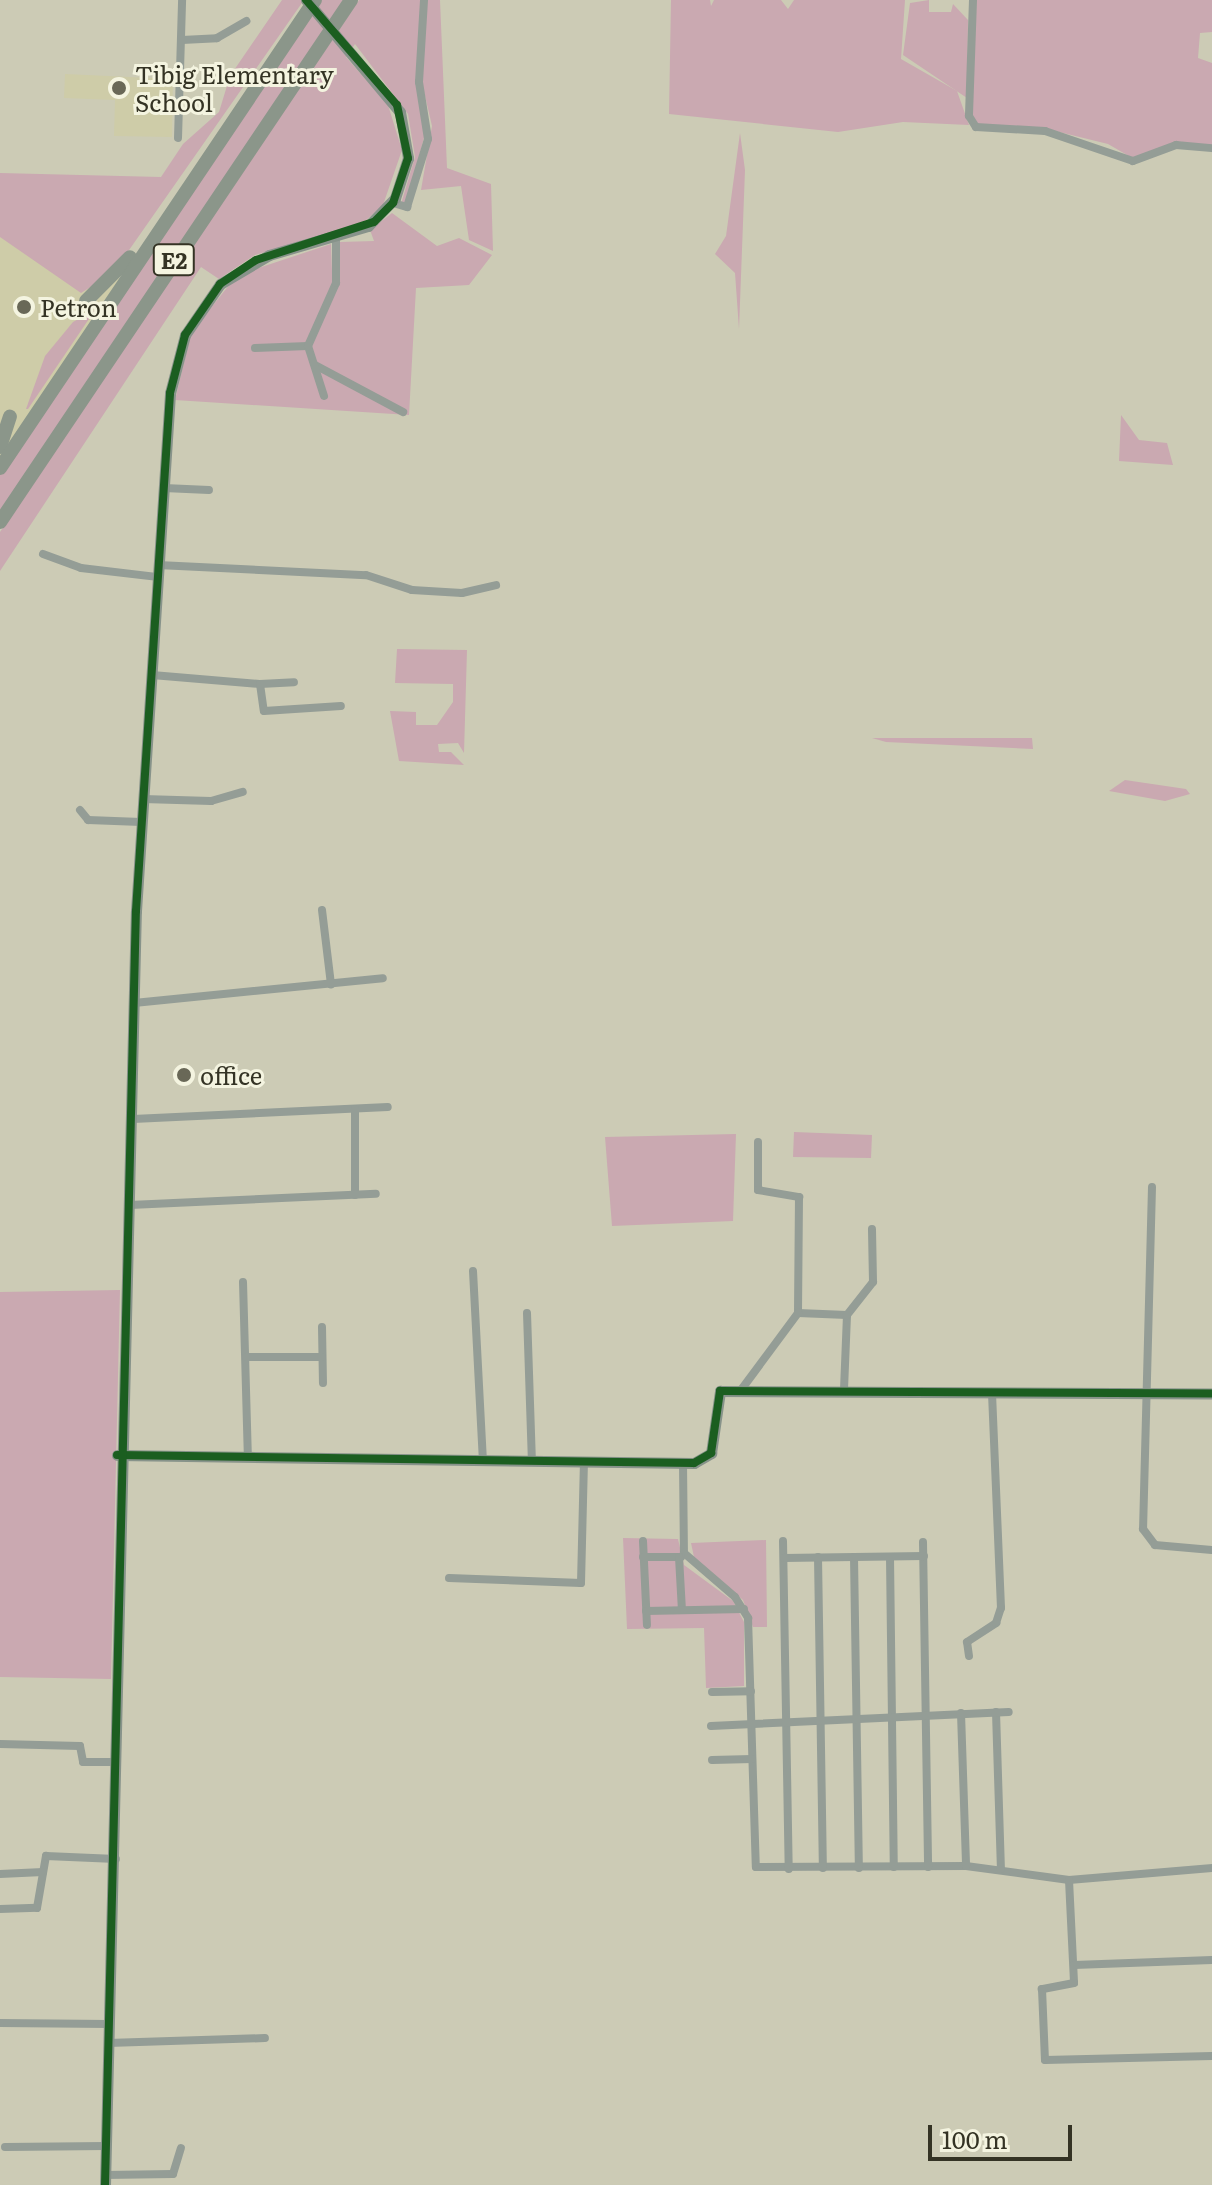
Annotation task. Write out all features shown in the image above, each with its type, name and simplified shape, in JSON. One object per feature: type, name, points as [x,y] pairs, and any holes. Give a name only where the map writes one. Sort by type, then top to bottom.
[{"type":"highway","name":"E2","points":[[0,468],[315,0]]},
{"type":"highway","name":"E2","points":[[0,522],[351,0]]},
{"type":"highway","points":[[86,301],[117,274],[217,127],[257,82]]},
{"type":"highway","points":[[0,447],[10,417]]},
{"type":"street","points":[[178,138],[182,0]]},
{"type":"street","points":[[181,2148],[173,2174],[105,2180],[117,1859],[117,1455],[130,1205],[141,822],[172,380],[198,309],[244,266],[374,222],[394,200],[408,158],[400,112],[306,0]]},
{"type":"street","points":[[394,200],[408,205],[428,139],[419,82],[424,0]]},
{"type":"street","points":[[973,0],[969,116],[976,127],[1045,131],[1133,161],[1176,145],[1212,148]]},
{"type":"street","points":[[182,40],[217,38],[246,21]]},
{"type":"street","points":[[324,396],[308,346],[336,283],[336,236]]},
{"type":"street","points":[[255,348],[308,346]]},
{"type":"street","points":[[315,365],[403,412]]},
{"type":"street","points":[[164,488],[209,490]]},
{"type":"street","points":[[43,554],[81,568],[366,575],[412,590],[462,593],[496,585]]},
{"type":"street","points":[[152,675],[260,684],[294,682]]},
{"type":"street","points":[[260,684],[262,711],[341,706]]},
{"type":"street","points":[[143,799],[211,801],[243,792]]},
{"type":"street","points":[[80,810],[88,820],[141,822]]},
{"type":"street","points":[[322,910],[331,984]]},
{"type":"street","points":[[134,1003],[383,978]]},
{"type":"street","points":[[133,1119],[388,1107]]},
{"type":"street","points":[[355,1109],[355,1195]]},
{"type":"street","points":[[758,1142],[758,1190],[799,1197],[798,1313]]},
{"type":"street","points":[[1152,1187],[1143,1529],[1155,1545],[1212,1550]]},
{"type":"street","points":[[130,1205],[376,1194]]},
{"type":"street","points":[[844,1391],[847,1315],[873,1282],[872,1229]]},
{"type":"street","points":[[473,1271],[483,1461]]},
{"type":"street","points":[[243,1282],[248,1458]]},
{"type":"street","points":[[527,1313],[532,1460]]},
{"type":"street","points":[[741,1390],[779,1330],[798,1313],[847,1315]]},
{"type":"street","points":[[322,1327],[323,1383]]},
{"type":"street","points":[[246,1357],[322,1357]]},
{"type":"street","points":[[117,1455],[683,1463],[711,1453],[715,1394],[741,1390],[1212,1394]]},
{"type":"street","points":[[969,1656],[967,1642],[996,1623],[1001,1608],[992,1392]]},
{"type":"street","points":[[449,1578],[581,1583],[584,1461]]},
{"type":"street","points":[[682,1610],[683,1463]]},
{"type":"street","points":[[643,1541],[647,1625]]},
{"type":"street","points":[[783,1541],[789,1869]]},
{"type":"street","points":[[923,1542],[928,1867]]},
{"type":"street","points":[[784,1558],[924,1556]]},
{"type":"street","points":[[643,1557],[683,1557],[744,1609],[751,1691],[754,1865],[789,1869],[966,1866],[1069,1880],[1212,1868]]},
{"type":"street","points":[[818,1557],[823,1868]]},
{"type":"street","points":[[854,1557],[859,1868]]},
{"type":"street","points":[[890,1557],[894,1867]]},
{"type":"street","points":[[646,1611],[744,1609]]},
{"type":"street","points":[[712,1692],[751,1691]]},
{"type":"street","points":[[996,1712],[1001,1869]]},
{"type":"street","points":[[711,1726],[752,1719],[1009,1712]]},
{"type":"street","points":[[961,1713],[966,1866]]},
{"type":"street","points":[[0,1744],[80,1746],[83,1762],[116,1762]]},
{"type":"street","points":[[712,1760],[752,1759]]},
{"type":"street","points":[[0,1909],[37,1908],[46,1856],[117,1859]]},
{"type":"street","points":[[0,1874],[43,1872]]},
{"type":"street","points":[[1069,1880],[1074,1983],[1042,1989],[1047,2061],[1212,2056]]},
{"type":"street","points":[[1074,1965],[1212,1960]]},
{"type":"street","points":[[0,2023],[109,2024]]},
{"type":"street","points":[[108,2043],[265,2038]]},
{"type":"street","points":[[5,2147],[106,2146]]},
{"type":"shaded area","points":[[282,0],[304,0],[113,273],[81,293],[0,237],[0,173],[161,177],[183,144],[219,112],[230,76]]},
{"type":"shaded area","points":[[320,0],[344,0],[0,511],[0,475]]},
{"type":"shaded area","points":[[359,0],[423,0],[425,134],[407,201],[401,204],[415,157],[408,114],[355,44],[346,57],[388,105],[402,150],[383,205],[364,222],[255,255],[219,279],[201,267],[0,571],[0,532]]},
{"type":"shaded area","points":[[426,0],[440,0],[447,168],[491,184],[493,251],[469,240],[461,186],[421,190],[432,126],[422,83]]},
{"type":"shaded area","points":[[671,0],[710,0],[711,6],[714,0],[781,0],[788,9],[794,0],[905,0],[901,59],[957,91],[969,125],[903,122],[838,132],[669,114]]},
{"type":"shaded area","points":[[929,0],[929,12],[951,12],[953,4],[968,20],[967,98],[903,55],[910,3]]},
{"type":"shaded area","points":[[976,0],[1212,0],[1212,32],[1200,33],[1198,58],[1212,63],[1212,145],[1176,142],[1134,159],[1108,144],[1051,130],[978,124],[972,115]]},
{"type":"shaded area","points":[[65,74],[173,79],[172,137],[114,136],[115,100],[64,98]]},
{"type":"shaded area","points":[[740,133],[745,170],[739,329],[735,273],[715,254],[726,236]]},
{"type":"shaded area","points":[[392,213],[437,246],[459,238],[492,255],[469,285],[416,288],[409,415],[175,400],[191,333],[237,275],[331,244],[333,299],[340,242],[374,241],[370,230]]},
{"type":"shaded area","points":[[0,237],[120,278],[0,458]]},
{"type":"shaded area","points":[[95,310],[26,409],[45,356],[73,322]]},
{"type":"shaded area","points":[[1121,415],[1139,440],[1167,443],[1173,465],[1119,461]]},
{"type":"shaded area","points":[[397,649],[467,650],[464,753],[458,743],[438,744],[439,752],[451,752],[464,765],[399,761],[390,711],[416,712],[416,725],[437,725],[453,702],[453,684],[395,683]]},
{"type":"shaded area","points":[[872,738],[1032,738],[1033,749],[886,742]]},
{"type":"shaded area","points":[[1125,780],[1186,789],[1190,794],[1165,801],[1109,791]]},
{"type":"shaded area","points":[[794,1132],[872,1135],[871,1158],[793,1157]]},
{"type":"shaded area","points":[[736,1134],[733,1221],[612,1226],[605,1137]]},
{"type":"shaded area","points":[[120,1290],[111,1679],[0,1677],[0,1292]]},
{"type":"shaded area","points":[[623,1538],[678,1539],[684,1565],[733,1601],[744,1622],[744,1686],[706,1688],[704,1628],[627,1629]]},
{"type":"shaded area","points":[[766,1540],[767,1627],[753,1627],[743,1600],[694,1557],[691,1543]]},
{"type":"cycle path","points":[[105,2185],[136,911],[170,393],[185,335],[220,284],[256,260],[374,222],[393,203],[408,158],[397,105],[306,0]]},
{"type":"cycle path","points":[[117,1455],[694,1463],[711,1453],[720,1391],[1212,1394]]},
{"type":"place","name":"Tibig Elementary School","points":[[119,88]]},
{"type":"place","name":"Petron","points":[[24,307]]},
{"type":"place","name":"office","points":[[184,1075]]}]
